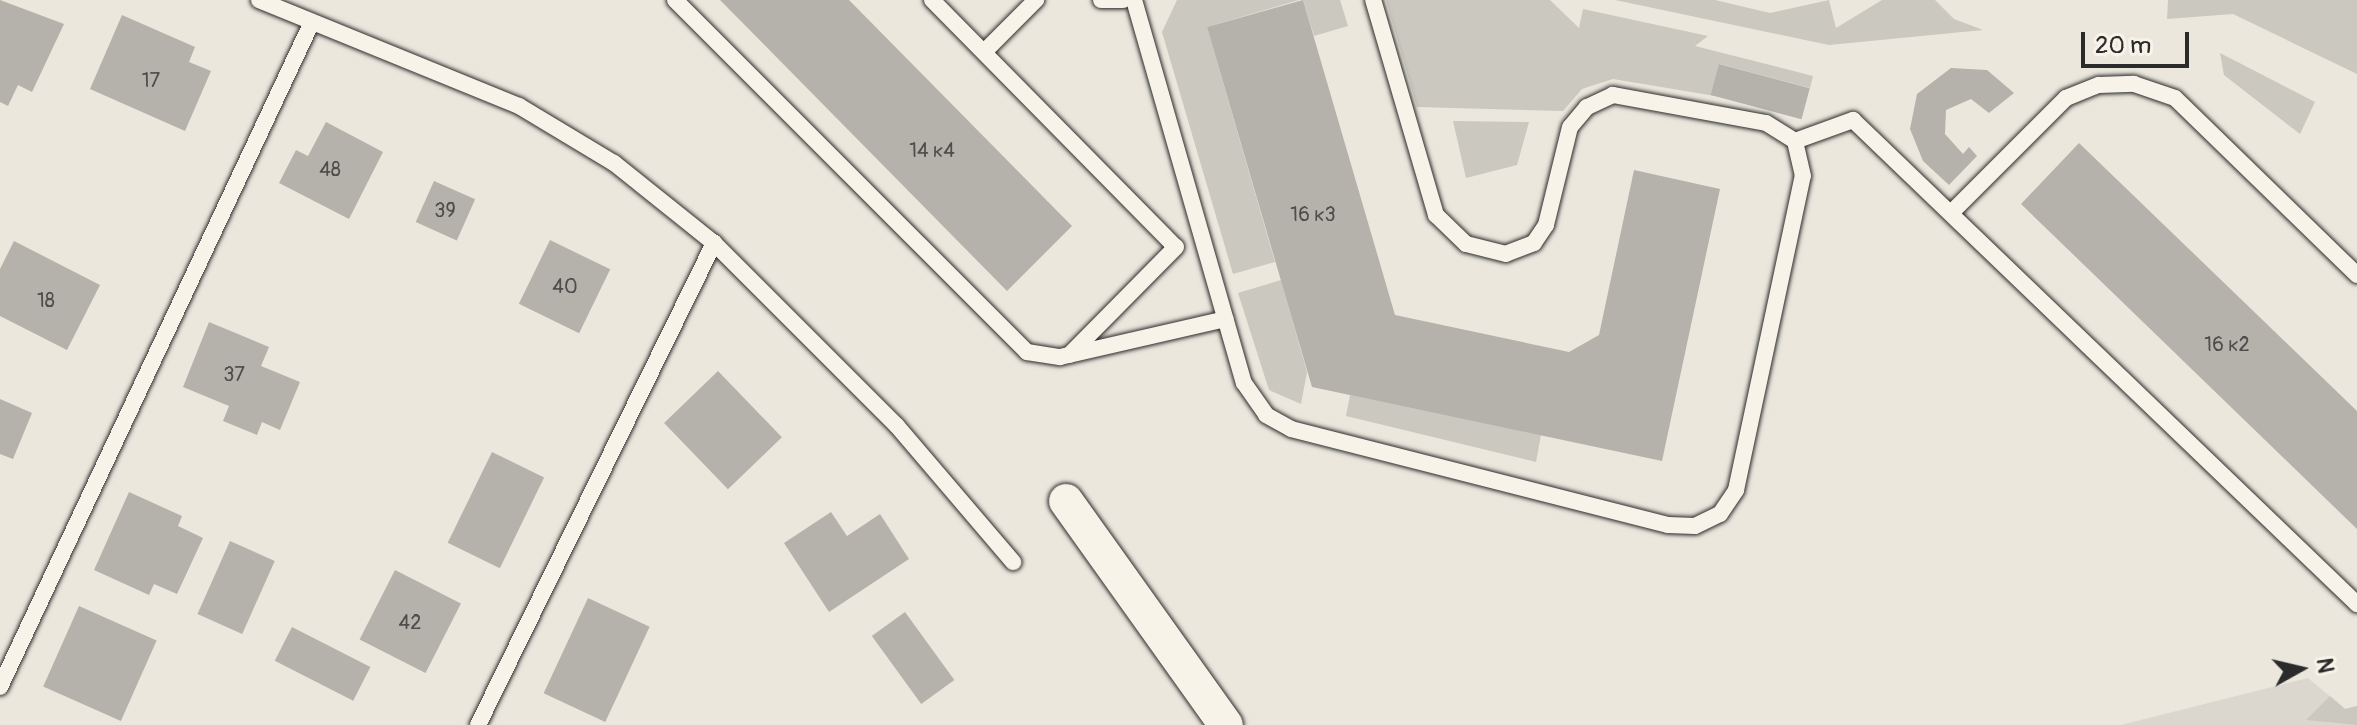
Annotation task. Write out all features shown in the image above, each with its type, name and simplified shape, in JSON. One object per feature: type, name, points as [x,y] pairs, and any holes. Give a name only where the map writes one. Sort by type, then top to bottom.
[{"type":"street","points":[[1066,501],[1226,725]]},
{"type":"lane","points":[[259,0],[311,24],[519,106],[614,163],[714,243],[897,426],[1013,562]]},
{"type":"lane","points":[[675,0],[1017,346],[1038,356],[1068,356],[1226,319]]},
{"type":"lane","points":[[932,0],[1176,247]]},
{"type":"lane","points":[[984,52],[1036,0]]},
{"type":"lane","points":[[1101,0],[1123,0]]},
{"type":"lane","points":[[1134,0],[1249,396],[1278,423],[1668,525],[1695,526],[1720,514],[1736,490],[1803,176],[1795,141],[1766,123],[1630,94],[1606,98],[1570,127],[1546,225],[1534,243],[1506,254],[1466,244],[1436,215],[1373,0]]},
{"type":"lane","points":[[0,687],[311,24]]},
{"type":"lane","points":[[1951,213],[2066,98],[2099,85],[2134,84],[2175,98],[2357,275]]},
{"type":"lane","points":[[1795,141],[1853,120],[2357,604]]},
{"type":"lane","points":[[1068,356],[1198,224]]},
{"type":"lane","points":[[478,725],[714,243]]},
{"type":"shaded area","points":[[1177,0],[1299,0],[1207,27],[1275,262],[1233,274],[1162,32]]},
{"type":"shaded area","points":[[1303,0],[1340,0],[1348,26],[1314,36]]},
{"type":"shaded area","points":[[1386,0],[1550,0],[1579,28],[1583,9],[1708,36],[1695,46],[1813,76],[1810,88],[1720,64],[1721,97],[1613,79],[1582,89],[1563,111],[1417,107]]},
{"type":"shaded area","points":[[1615,0],[1715,0],[1770,13],[1829,0],[1836,28],[1882,0],[1935,0],[1954,19],[1983,30],[1829,45]]},
{"type":"shaded area","points":[[2168,0],[2357,0],[2357,74],[2233,14],[2167,19]]},
{"type":"shaded area","points":[[2220,53],[2315,102],[2300,134],[2224,75]]},
{"type":"shaded area","points":[[1453,121],[1529,122],[1517,165],[1466,178]]},
{"type":"shaded area","points":[[1281,280],[1307,372],[1301,404],[1269,390],[1238,293]]},
{"type":"shaded area","points":[[1350,395],[1541,435],[1536,462],[1346,416]]},
{"type":"shaded area","points":[[2308,678],[2345,709],[2357,706],[2357,725],[2121,725]]},
{"type":"shaded area","points":[[2330,696],[2345,709],[2357,706],[2357,725],[2306,720]]},
{"type":"building","points":[[0,0],[64,24],[32,92],[18,85],[8,106],[0,102]]},
{"type":"building","points":[[720,0],[849,0],[1072,226],[1007,291]]},
{"type":"building","points":[[1303,0],[1395,315],[1569,352],[1599,335],[1634,170],[1720,189],[1662,461],[1312,387],[1207,27]]},
{"type":"building","points":[[122,15],[195,47],[189,62],[211,71],[185,131],[90,89]]},
{"type":"building","points":[[1719,64],[1810,88],[1802,119],[1711,95]]},
{"type":"building","points":[[1951,68],[1987,70],[2014,93],[1989,113],[1971,99],[1946,110],[1945,134],[1963,154],[1969,147],[1977,156],[1949,185],[1923,161],[1910,129],[1917,94]]},
{"type":"building","points":[[326,122],[383,152],[349,219],[279,183],[296,150],[308,156]]},
{"type":"building","points":[[2079,143],[2357,411],[2357,529],[2021,204]]},
{"type":"building","points":[[434,181],[475,199],[457,240],[416,222]]},
{"type":"building","points":[[550,240],[610,269],[579,333],[519,304]]},
{"type":"building","points":[[14,241],[100,285],[67,350],[0,316],[0,269]]},
{"type":"building","points":[[209,322],[269,347],[261,366],[300,382],[280,430],[262,422],[257,435],[223,421],[229,406],[183,387]]},
{"type":"building","points":[[718,371],[782,437],[728,489],[664,423]]},
{"type":"building","points":[[0,399],[32,413],[13,459],[0,454]]},
{"type":"building","points":[[492,452],[544,477],[500,568],[448,543]]},
{"type":"building","points":[[129,492],[182,516],[178,526],[203,538],[177,594],[154,584],[149,595],[94,570]]},
{"type":"building","points":[[831,512],[847,536],[880,514],[909,559],[829,612],[784,543]]},
{"type":"building","points":[[230,541],[275,561],[242,634],[197,614]]},
{"type":"building","points":[[395,570],[461,604],[426,673],[360,639]]},
{"type":"building","points":[[588,598],[650,627],[605,722],[544,693]]},
{"type":"building","points":[[79,606],[157,641],[121,721],[43,686]]},
{"type":"building","points":[[905,612],[954,680],[921,704],[872,636]]},
{"type":"building","points":[[292,627],[370,667],[353,701],[275,661]]}]
